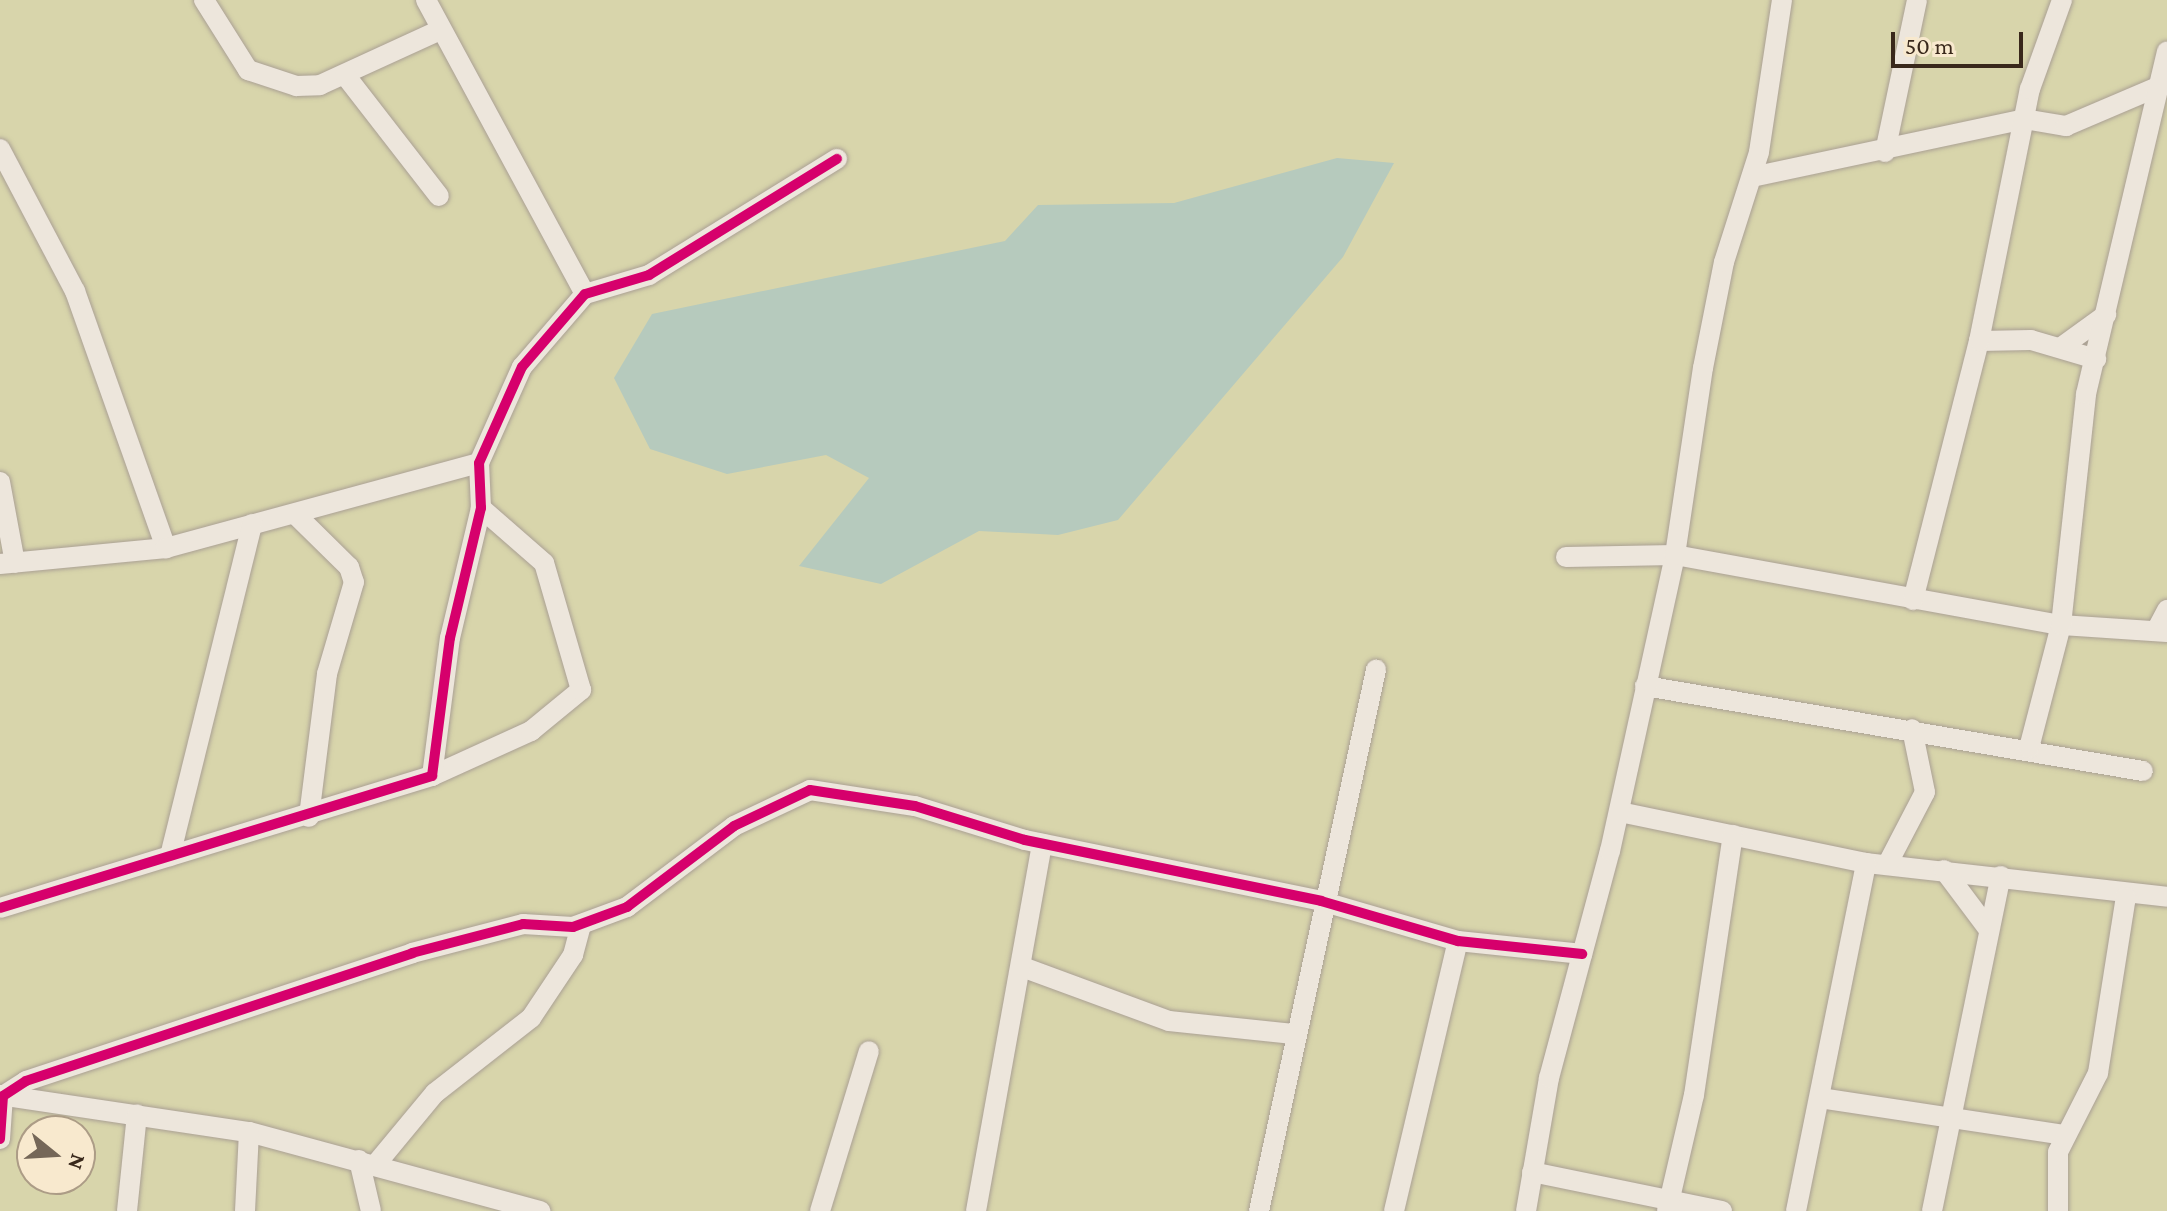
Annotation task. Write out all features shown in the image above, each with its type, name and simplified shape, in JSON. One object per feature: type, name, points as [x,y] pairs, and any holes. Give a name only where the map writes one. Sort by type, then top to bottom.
[{"type":"street","points":[[204,0],[248,70],[309,88],[345,75],[438,31]]},
{"type":"street","points":[[426,0],[438,31],[585,294]]},
{"type":"street","points":[[1526,1211],[1532,1172],[1582,954],[1620,812],[1675,555],[1724,262],[1752,177],[1782,0]]},
{"type":"street","points":[[1885,152],[1917,0]]},
{"type":"street","points":[[1913,600],[1979,341],[2024,119],[2062,0]]},
{"type":"street","points":[[2029,748],[2061,625],[2096,359],[2163,83],[2167,51]]},
{"type":"street","points":[[345,75],[439,196]]},
{"type":"street","points":[[1752,177],[1885,152],[2024,119],[2066,126],[2163,83]]},
{"type":"street","points":[[0,149],[75,291],[166,548]]},
{"type":"street","points":[[432,776],[452,625],[481,508],[479,463],[522,367],[585,294],[649,275],[837,159]]},
{"type":"street","points":[[2060,348],[2106,315]]},
{"type":"street","points":[[1979,341],[2016,337],[2096,359]]},
{"type":"street","points":[[0,482],[7,563],[166,548],[479,463]]},
{"type":"street","points":[[0,908],[309,817],[432,776],[531,731],[581,690],[544,563],[481,508]]},
{"type":"street","points":[[295,514],[349,567],[354,582],[327,674],[309,817]]},
{"type":"street","points":[[170,856],[252,524]]},
{"type":"street","points":[[1566,557],[1675,555],[2061,625],[2161,631],[2167,610]]},
{"type":"street","points":[[1259,1211],[1321,901],[1376,670]]},
{"type":"street","points":[[1645,686],[2029,748],[2143,771]]},
{"type":"street","points":[[1796,1211],[1877,864],[1925,792],[1912,729]]},
{"type":"street","points":[[573,927],[652,893],[734,826],[810,790],[915,806],[1042,844],[1321,901],[1458,941],[1582,954]]},
{"type":"street","points":[[1620,812],[1877,864],[2001,876],[2126,897],[2167,897]]},
{"type":"street","points":[[1668,1205],[1692,1107],[1733,835]]},
{"type":"street","points":[[976,1211],[1025,968],[1042,844]]},
{"type":"street","points":[[1944,870],[1989,930]]},
{"type":"street","points":[[1932,1211],[1947,1120],[2001,876]]},
{"type":"street","points":[[2058,1211],[2065,1135],[2098,1073],[2126,897]]},
{"type":"street","points":[[2,1095],[26,1081],[412,953],[523,924],[580,928],[573,955],[531,1018],[435,1093],[368,1162],[371,1211]]},
{"type":"street","points":[[1394,1211],[1458,941]]},
{"type":"street","points":[[1025,968],[1169,1021],[1228,1033],[1293,1034]]},
{"type":"street","points":[[820,1211],[869,1051]]},
{"type":"street","points":[[2,1095],[249,1132],[540,1211]]},
{"type":"street","points":[[0,1139],[2,1095]]},
{"type":"street","points":[[1820,1098],[1947,1120],[2065,1135]]},
{"type":"street","points":[[127,1211],[137,1115]]},
{"type":"street","points":[[245,1211],[249,1132]]},
{"type":"street","points":[[1532,1172],[1668,1205],[1722,1211]]},
{"type":"shaded area","points":[[0,0],[2167,0],[2167,1211],[0,1211]]},
{"type":"shaded area","points":[[1337,158],[1394,163],[1343,257],[1118,520],[1058,535],[979,531],[881,584],[799,566],[869,478],[826,455],[727,474],[650,449],[614,378],[652,314],[1005,241],[1038,205],[1174,203]]},
{"type":"cycle path","points":[[0,908],[432,776],[450,638],[481,508],[479,463],[522,367],[585,294],[649,275],[837,159]]},
{"type":"cycle path","points":[[0,1139],[3,1096],[26,1081],[412,953],[523,924],[573,927],[627,907],[734,826],[810,790],[915,806],[1025,840],[1321,901],[1458,941],[1582,954]]}]
